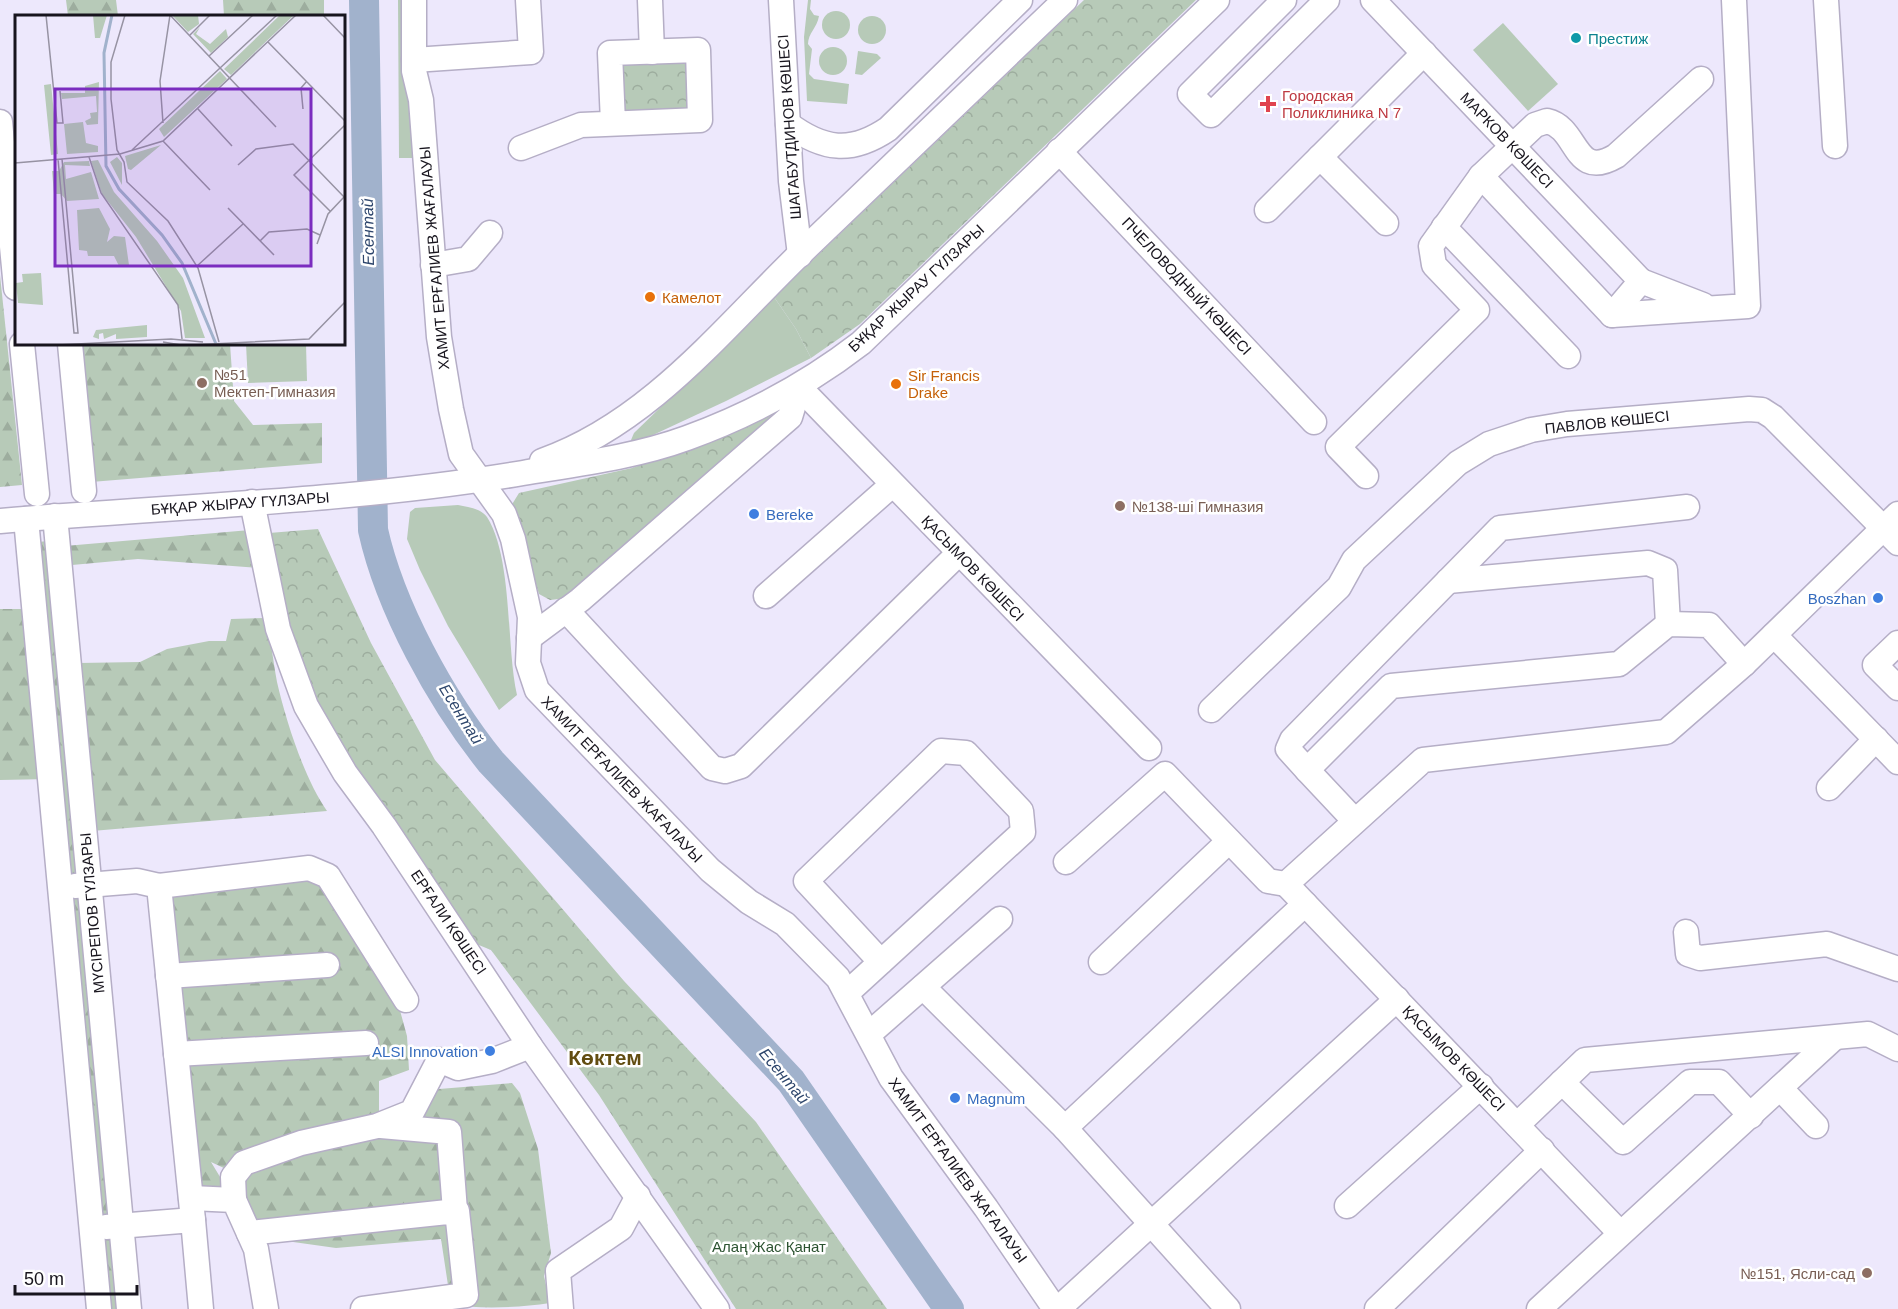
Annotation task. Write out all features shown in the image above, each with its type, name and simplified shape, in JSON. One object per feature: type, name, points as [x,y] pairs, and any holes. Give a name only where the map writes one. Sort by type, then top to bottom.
[{"type":"street","name":"ХАМИТ ЕРҒАЛИЕВ ЖАҒАЛАУЫ","points":[[414,0],[414,60],[421,100],[439,337],[451,409],[461,454],[504,514],[513,538],[530,617],[528,663],[537,690],[710,870],[749,902],[785,924],[838,978],[891,1078],[993,1217],[1056,1309]]},
{"type":"street","points":[[414,60],[531,52],[528,0]]},
{"type":"street","points":[[650,0],[652,52]]},
{"type":"street","name":"ШАГАБУТДИНОВ КӨШЕСІ","points":[[781,0],[795,228],[800,255]]},
{"type":"street","points":[[788,124],[819,143],[832,146],[849,146],[877,136],[888,129],[1020,0]]},
{"type":"street","name":"БҰҚАР ЖЫРАУ ГҮЛЗАРЫ","points":[[480,480],[546,460],[604,432],[696,360],[800,255],[1065,0]]},
{"type":"street","name":"БҰҚАР ЖЫРАУ ГҮЛЗАРЫ","points":[[0,521],[392,491],[480,480],[611,457],[686,438],[799,387],[861,343],[1217,0]]},
{"type":"street","points":[[1284,0],[1190,94],[1211,115],[1315,4]]},
{"type":"street","name":"МАРКОВ КӨШЕСІ","points":[[1373,0],[1641,281]]},
{"type":"street","points":[[1612,315],[1748,306],[1734,0]]},
{"type":"street","points":[[1826,0],[1835,146]]},
{"type":"street","points":[[521,148],[581,124],[613,123],[700,120],[698,50],[610,53],[613,123]]},
{"type":"street","points":[[1267,210],[1424,53]]},
{"type":"street","points":[[1365,476],[1338,447],[1477,310],[1434,265],[1431,246],[1481,176],[1511,145],[1535,125],[1547,121],[1558,127],[1586,160],[1596,164],[1605,162],[1616,156],[1701,80]]},
{"type":"street","points":[[0,122],[15,255]]},
{"type":"street","name":"ПЧЕЛОВОДНЫЙ КӨШЕСІ","points":[[1059,151],[1314,422]]},
{"type":"street","points":[[1320,157],[1386,222]]},
{"type":"street","points":[[1481,176],[1612,315]]},
{"type":"street","points":[[1444,227],[1568,356]]},
{"type":"street","points":[[433,265],[468,259],[490,233]]},
{"type":"street","points":[[1612,315],[1641,281],[1711,308]]},
{"type":"street","points":[[22,345],[37,494]]},
{"type":"street","points":[[70,345],[84,491]]},
{"type":"street","points":[[529,638],[566,610],[790,417],[799,387]]},
{"type":"street","name":"ҚАСЫМОВ КӨШЕСІ","points":[[799,387],[1149,748]]},
{"type":"street","name":"ПАВЛОВ КӨШЕСІ","points":[[1211,710],[1339,587],[1354,560],[1458,463],[1489,444],[1531,430],[1567,424],[1749,409],[1762,410],[1773,417],[1893,528]]},
{"type":"street","points":[[604,432],[611,457]]},
{"type":"street","points":[[766,596],[892,485]]},
{"type":"street","name":"ЕРҒАЛИ КӨШЕСІ","points":[[252,502],[278,629],[306,705],[345,773],[391,835],[530,1046],[717,1309]]},
{"type":"street","points":[[1354,820],[1288,749],[1292,740],[1500,528],[1687,507]]},
{"type":"street","name":"МҮСІРЕПОВ ГҮЛЗАРЫ","points":[[56,516],[122,1226],[124,1309]]},
{"type":"street","name":"МҮСІРЕПОВ ГҮЛЗАРЫ","points":[[26,519],[99,1309]]},
{"type":"street","points":[[1066,862],[1165,774],[1268,881],[1286,884],[1354,820],[1423,760],[1666,732],[1893,528]]},
{"type":"street","points":[[566,610],[712,768],[725,771],[741,766],[958,553]]},
{"type":"street","points":[[1448,581],[1648,563],[1665,570],[1668,624]]},
{"type":"street","points":[[1307,770],[1390,686],[1619,664],[1668,624],[1709,625],[1744,664]]},
{"type":"street","points":[[1774,635],[1898,762]]},
{"type":"street","points":[[1898,643],[1875,665],[1898,688]]},
{"type":"street","points":[[46,732],[76,730]]},
{"type":"street","points":[[1829,788],[1876,739]]},
{"type":"street","points":[[847,993],[881,962],[1023,832],[1021,811],[966,753],[941,751],[806,881],[881,962]]},
{"type":"street","points":[[1101,962],[1229,841]]},
{"type":"street","points":[[60,887],[138,881],[159,886],[309,868],[328,876],[406,1000]]},
{"type":"street","name":"ҚАСЫМОВ КӨШЕСІ","points":[[1286,884],[1620,1233]]},
{"type":"street","points":[[159,886],[201,1309]]},
{"type":"street","points":[[1065,1128],[1305,904]]},
{"type":"street","points":[[869,1034],[1000,919]]},
{"type":"street","points":[[1686,933],[1688,954],[1700,958],[1827,944],[1898,969]]},
{"type":"street","points":[[168,976],[327,965]]},
{"type":"street","points":[[923,987],[1065,1128],[1228,1309]]},
{"type":"street","points":[[1056,1309],[1151,1226],[1397,999]]},
{"type":"street","points":[[1517,1125],[1585,1060],[1868,1034],[1898,1049]]},
{"type":"street","points":[[1539,1309],[1834,1038]]},
{"type":"street","points":[[176,1054],[366,1043]]},
{"type":"street","points":[[266,1309],[256,1249],[234,1200],[233,1177],[244,1163],[301,1143],[377,1126],[412,1112],[439,1060],[458,1068],[492,1061],[530,1046]]},
{"type":"street","points":[[1562,1082],[1623,1142],[1690,1082],[1719,1082],[1751,1116]]},
{"type":"street","points":[[1347,1206],[1481,1086]]},
{"type":"street","points":[[1780,1088],[1816,1126]]},
{"type":"street","points":[[363,1309],[466,1295],[457,1211],[454,1211],[449,1132],[377,1126]]},
{"type":"street","points":[[1377,1309],[1542,1150]]},
{"type":"street","points":[[561,1309],[558,1271],[621,1228],[638,1196]]},
{"type":"street","points":[[92,1228],[122,1226],[234,1200]]},
{"type":"street","points":[[249,1233],[454,1211]]},
{"type":"green space","points":[[66,0],[116,0],[118,15],[68,15]]},
{"type":"green space","points":[[223,0],[324,0],[324,15],[224,15]]},
{"type":"green space","points":[[398,0],[402,0],[403,79],[409,100],[414,158],[399,158]]},
{"type":"green space","points":[[808,0],[811,0],[810,9],[814,15],[819,16],[808,40],[812,49],[809,74],[814,79],[849,84],[847,104],[807,101],[804,37]]},
{"type":"green space","points":[[1084,0],[1196,0],[860,324],[811,358],[796,329],[774,297]]},
{"type":"green space","points":[[836,11],[846,15],[850,25],[846,35],[836,39],[826,35],[822,25],[826,15]]},
{"type":"green space","points":[[872,16],[882,20],[886,30],[882,40],[872,44],[862,40],[858,30],[862,20]]},
{"type":"green space","points":[[1503,23],[1558,84],[1528,111],[1473,50]]},
{"type":"green space","points":[[833,47],[843,51],[847,61],[843,71],[833,75],[823,71],[819,61],[823,51]]},
{"type":"green space","points":[[858,51],[877,54],[881,58],[862,75],[855,74]]},
{"type":"green space","points":[[689,61],[691,114],[622,117],[620,63]]},
{"type":"green space","points":[[0,275],[22,485],[0,487]]},
{"type":"green space","points":[[774,297],[796,329],[811,358],[638,442],[631,440],[634,433]]},
{"type":"green space","name":"№51 Мектеп-Гимназия","points":[[79,345],[230,345],[234,401],[253,425],[322,423],[322,463],[91,482]]},
{"type":"green space","points":[[246,345],[306,345],[307,381],[248,383]]},
{"type":"green space","points":[[780,409],[783,413],[567,598],[550,600],[539,594],[511,506],[519,493],[632,468],[720,438]]},
{"type":"green space","points":[[458,505],[470,507],[487,517],[501,555],[517,695],[499,710],[448,626],[407,539],[410,512],[415,508]]},
{"type":"green space","name":"Алаң Жас Қанат","points":[[318,529],[371,643],[435,760],[624,981],[756,1122],[887,1309],[736,1309],[599,1095],[491,950],[469,941],[352,777],[299,663],[269,533]]},
{"type":"green space","points":[[250,530],[258,568],[138,559],[72,565],[78,663],[140,662],[167,649],[209,641],[226,641],[231,619],[265,618],[285,714],[303,766],[327,811],[92,831],[65,546]]},
{"type":"green space","points":[[58,540],[129,1309],[99,1309],[50,779],[0,780],[0,609],[35,609],[28,543]]},
{"type":"green space","points":[[309,877],[324,884],[393,985],[407,1036],[409,1070],[379,1081],[379,1116],[439,1089],[512,1083],[520,1093],[538,1149],[551,1253],[544,1276],[550,1303],[500,1307],[451,1305],[441,1239],[336,1248],[243,1235],[228,1170],[211,1162],[234,1200],[181,1190],[165,893]]},
{"type":"waterway","name":"Есентай","points":[[364,0],[373,530],[381,560],[405,621],[436,682],[491,762],[791,1081],[949,1309]]},
{"type":"place","name":"Престиж","points":[[1576,38]]},
{"type":"place","name":"Городская Поликлиника N 7","points":[[1268,104]]},
{"type":"place","name":"Камелот","points":[[650,297]]},
{"type":"place","name":"№51 Мектеп-Гимназия","points":[[202,383]]},
{"type":"place","name":"Sir Francis Drake","points":[[896,384]]},
{"type":"place","name":"№138-ші Гимназия","points":[[1120,506]]},
{"type":"place","name":"Bereke","points":[[754,514]]},
{"type":"place","name":"Boszhan","points":[[1878,598]]},
{"type":"place","name":"ALSI Innovation","points":[[490,1051]]},
{"type":"place","name":"Magnum","points":[[955,1098]]},
{"type":"place","name":"№151, Ясли-сад","points":[[1867,1273]]},
{"type":"district","name":"Көктем","points":[[605,1057]]}]
